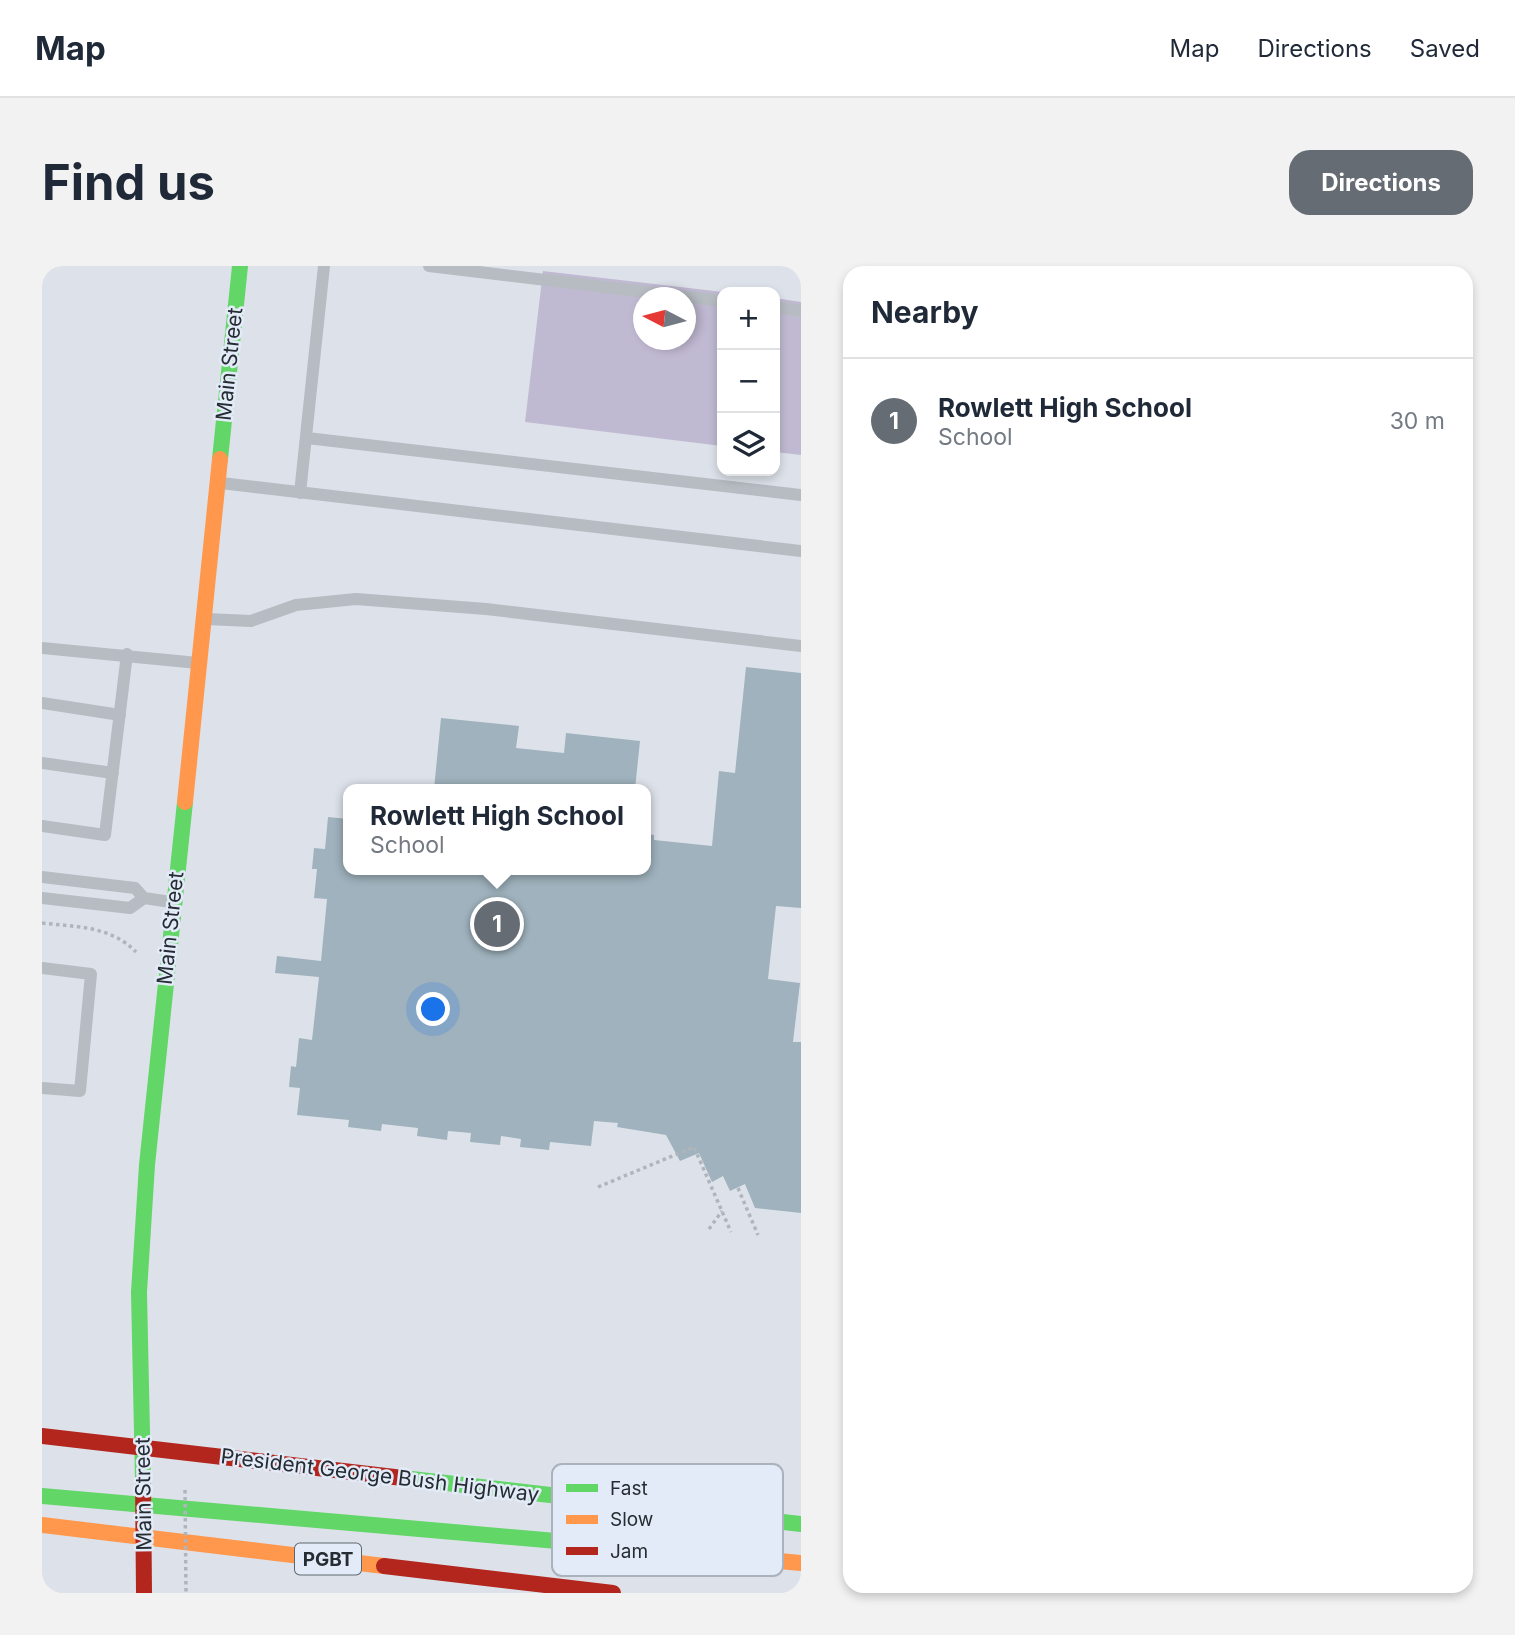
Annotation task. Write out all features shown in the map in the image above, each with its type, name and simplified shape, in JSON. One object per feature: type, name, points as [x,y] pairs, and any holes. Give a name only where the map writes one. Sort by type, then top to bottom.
[{"type":"main road","name":"Main Street","points":[[144,1593],[139,1292],[149,1140],[240,266]]},
{"type":"main road","name":"President George Bush Highway","points":[[42,1436],[552,1495]]},
{"type":"main road","points":[[42,1496],[552,1539]]},
{"type":"main road","name":"President George Bush Highway","points":[[783,1522],[801,1524]]},
{"type":"main road","name":"PGBT","points":[[42,1525],[613,1593]]},
{"type":"main road","points":[[783,1561],[801,1563]]},
{"type":"lane","points":[[300,492],[324,266]]},
{"type":"lane","points":[[429,266],[717,300]]},
{"type":"lane","points":[[780,308],[801,311]]},
{"type":"lane","points":[[307,438],[801,495]]},
{"type":"lane","points":[[217,483],[801,551]]},
{"type":"lane","points":[[202,619],[251,621],[296,605],[356,599],[486,609],[801,646]]},
{"type":"lane","points":[[42,648],[127,654],[198,663]]},
{"type":"lane","points":[[42,827],[105,835],[127,654]]},
{"type":"lane","points":[[42,703],[120,715]]},
{"type":"lane","points":[[42,763],[113,773]]},
{"type":"lane","points":[[42,877],[135,888],[144,898],[173,903]]},
{"type":"lane","points":[[81,902],[83,881]]},
{"type":"lane","points":[[42,898],[130,908],[144,898]]},
{"type":"lane","points":[[42,968],[91,974],[80,1091],[42,1088]]},
{"type":"path","points":[[42,923],[107,931],[124,939],[136,952]]},
{"type":"path","points":[[598,1187],[694,1147],[730,1232]]},
{"type":"path","points":[[738,1188],[758,1235]]},
{"type":"path","points":[[709,1229],[722,1211]]},
{"type":"path","points":[[185,1490],[187,1593]]},
{"type":"shaded area","points":[[543,271],[680,287],[633,287],[633,350],[696,350],[696,289],[717,291],[717,445],[525,422]]},
{"type":"shaded area","points":[[780,299],[801,302],[801,455],[780,453]]},
{"type":"building","points":[[746,667],[801,673],[801,908],[776,906],[768,979],[800,983],[793,1042],[801,1042],[801,1213],[755,1208],[745,1184],[730,1191],[723,1176],[712,1182],[699,1153],[680,1161],[666,1135],[617,1127],[618,1123],[594,1121],[591,1146],[550,1142],[549,1150],[520,1147],[521,1139],[501,1136],[500,1145],[470,1142],[471,1133],[448,1131],[447,1140],[417,1136],[418,1128],[382,1124],[381,1131],[348,1127],[349,1120],[297,1115],[300,1088],[289,1087],[291,1066],[296,1067],[299,1038],[312,1040],[319,977],[275,973],[277,956],[321,961],[327,899],[314,898],[317,869],[312,869],[314,848],[325,849],[328,817],[343,818],[343,875],[651,875],[651,835],[654,835],[654,840],[712,846],[719,771],[735,773]]},
{"type":"building","points":[[441,718],[519,726],[516,748],[564,753],[566,733],[640,741],[636,784],[434,784]]},
{"type":"traffic: fast","points":[[220,459],[240,266]]},
{"type":"traffic: fast","points":[[143,1480],[139,1292],[147,1165],[185,802]]},
{"type":"traffic: fast","points":[[403,1478],[552,1495]]},
{"type":"traffic: fast","points":[[42,1496],[552,1541]]},
{"type":"traffic: fast","points":[[783,1522],[801,1524]]},
{"type":"traffic: slow","points":[[185,802],[220,459]]},
{"type":"traffic: slow","points":[[42,1525],[384,1566]]},
{"type":"traffic: slow","points":[[783,1561],[801,1563]]},
{"type":"traffic: jam","points":[[42,1436],[403,1478]]},
{"type":"traffic: jam","points":[[143,1480],[144,1593]]},
{"type":"traffic: jam","points":[[384,1566],[613,1593]]},
{"type":"place","name":"Rowlett High School","points":[[497,924]]}]
